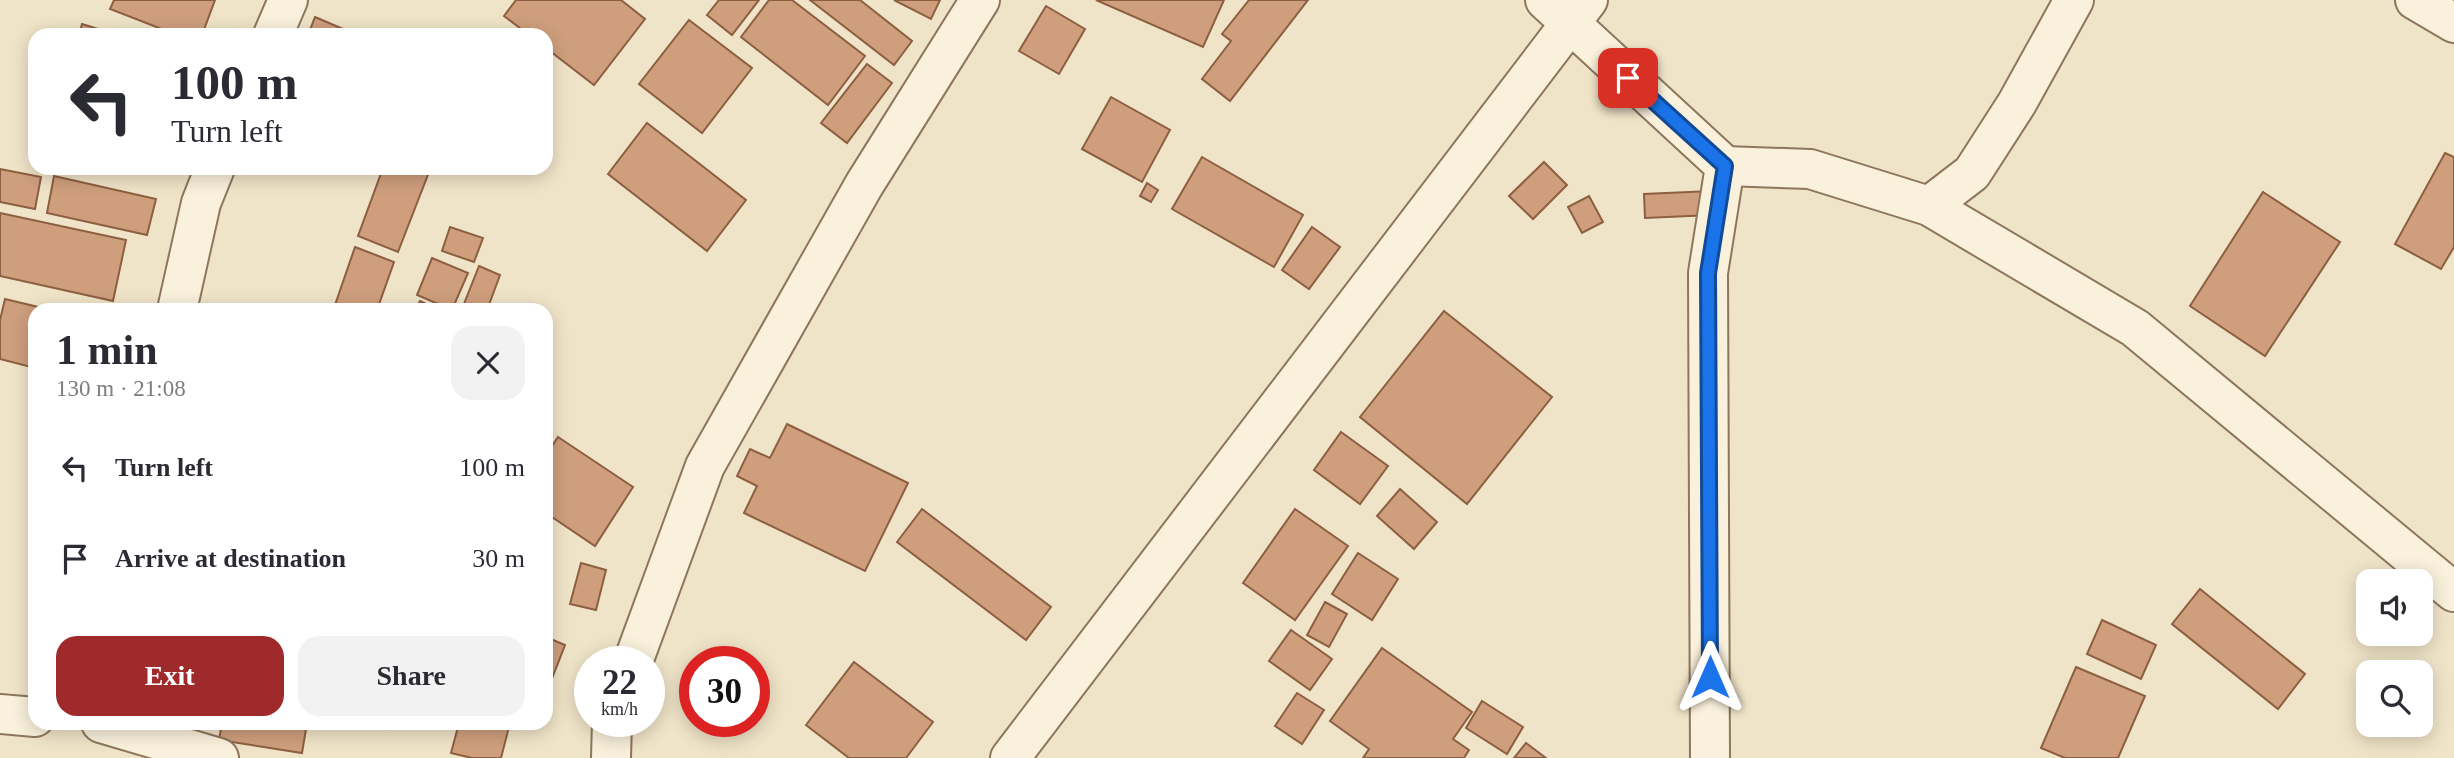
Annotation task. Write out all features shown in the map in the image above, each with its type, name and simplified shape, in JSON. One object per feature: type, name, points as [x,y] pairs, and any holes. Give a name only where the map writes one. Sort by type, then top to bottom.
[{"type":"street","points":[[276,28],[288,0]]},
{"type":"street","points":[[639,646],[705,466],[864,185],[980,0]]},
{"type":"street","points":[[1929,206],[1972,173],[2017,103],[2074,0]]},
{"type":"street","points":[[2415,0],[2454,23]]},
{"type":"street","points":[[1010,758],[1567,8],[1725,166],[1810,169],[1929,206],[2135,328],[2454,592]]},
{"type":"street","points":[[1710,758],[1708,273],[1725,166]]},
{"type":"street","points":[[179,303],[201,202],[212,175]]},
{"type":"street","points":[[0,714],[28,716]]},
{"type":"street","points":[[128,730],[219,758]]},
{"type":"street","points":[[611,758],[612,737]]},
{"type":"building","points":[[114,0],[215,0],[205,28],[159,28],[110,9]]},
{"type":"building","points":[[516,0],[621,0],[645,19],[594,85],[553,53],[553,28],[520,28],[504,16]]},
{"type":"building","points":[[719,0],[759,0],[732,35],[707,15]]},
{"type":"building","points":[[769,0],[792,0],[865,56],[828,105],[741,37]]},
{"type":"building","points":[[810,0],[860,0],[912,41],[894,65]]},
{"type":"building","points":[[894,0],[940,0],[931,19]]},
{"type":"building","points":[[1096,0],[1224,0],[1203,47]]},
{"type":"building","points":[[1249,0],[1308,0],[1230,101],[1202,79],[1231,41],[1222,34]]},
{"type":"building","points":[[1046,6],[1085,29],[1059,74],[1019,51]]},
{"type":"building","points":[[315,17],[341,28],[311,28]]},
{"type":"building","points":[[689,20],[752,68],[702,133],[639,84]]},
{"type":"building","points":[[867,64],[892,83],[847,143],[821,123]]},
{"type":"building","points":[[1111,97],[1170,130],[1142,182],[1082,149]]},
{"type":"building","points":[[647,123],[746,200],[707,251],[608,174]]},
{"type":"building","points":[[2445,153],[2454,157],[2454,247],[2441,269],[2395,244]]},
{"type":"building","points":[[1202,157],[1303,215],[1274,267],[1172,209]]},
{"type":"building","points":[[1544,162],[1567,185],[1533,219],[1509,196]]},
{"type":"building","points":[[0,169],[41,177],[35,209],[0,202]]},
{"type":"building","points":[[380,175],[428,175],[398,252],[358,236]]},
{"type":"building","points":[[54,176],[156,199],[147,235],[47,213]]},
{"type":"building","points":[[1147,183],[1158,190],[1151,202],[1140,196]]},
{"type":"building","points":[[1711,191],[1712,215],[1645,218],[1644,194]]},
{"type":"building","points":[[2263,192],[2340,242],[2265,356],[2190,306]]},
{"type":"building","points":[[1589,196],[1603,222],[1582,233],[1568,207]]},
{"type":"building","points":[[0,213],[126,240],[113,301],[0,276]]},
{"type":"building","points":[[450,227],[483,238],[474,262],[442,251]]},
{"type":"building","points":[[1312,227],[1340,247],[1309,289],[1282,270]]},
{"type":"building","points":[[355,247],[394,262],[379,303],[336,303]]},
{"type":"building","points":[[432,258],[468,273],[455,303],[436,303],[417,295]]},
{"type":"building","points":[[479,266],[500,275],[490,303],[464,303]]},
{"type":"building","points":[[5,299],[28,304],[28,366],[0,359],[0,320]]},
{"type":"building","points":[[1444,311],[1552,397],[1467,504],[1360,417]]},
{"type":"building","points":[[787,424],[908,483],[865,571],[744,513],[757,486],[737,476],[750,449],[770,458]]},
{"type":"building","points":[[1341,432],[1388,466],[1360,504],[1314,470]]},
{"type":"building","points":[[558,437],[633,487],[595,546],[553,518],[553,444]]},
{"type":"building","points":[[1400,489],[1437,522],[1414,549],[1377,516]]},
{"type":"building","points":[[922,509],[1051,607],[1026,640],[897,542]]},
{"type":"building","points":[[1295,509],[1348,546],[1295,620],[1243,583]]},
{"type":"building","points":[[1358,553],[1398,579],[1372,620],[1332,594]]},
{"type":"building","points":[[581,563],[606,570],[596,610],[570,604]]},
{"type":"building","points":[[2200,589],[2305,674],[2278,709],[2172,624]]},
{"type":"building","points":[[1325,602],[1347,614],[1329,647],[1307,635]]},
{"type":"building","points":[[2102,620],[2156,645],[2141,679],[2087,654]]},
{"type":"building","points":[[1291,630],[1332,659],[1310,690],[1269,661]]},
{"type":"building","points":[[553,640],[565,645],[553,676]]},
{"type":"building","points":[[1382,648],[1472,712],[1453,739],[1469,750],[1464,758],[1363,758],[1369,749],[1330,721]]},
{"type":"building","points":[[854,662],[933,722],[906,758],[849,758],[806,725]]},
{"type":"building","points":[[2076,667],[2145,696],[2118,758],[2065,758],[2041,748]]},
{"type":"building","points":[[1297,693],[1324,710],[1302,744],[1275,726]]},
{"type":"building","points":[[1482,701],[1523,727],[1507,754],[1466,728]]},
{"type":"building","points":[[221,730],[306,730],[302,753],[219,740]]},
{"type":"building","points":[[457,730],[508,730],[501,758],[472,758],[451,753]]},
{"type":"building","points":[[1526,743],[1546,758],[1514,758]]},
{"type":"route","points":[[1628,78],[1725,166],[1708,273],[1710,677]]}]
